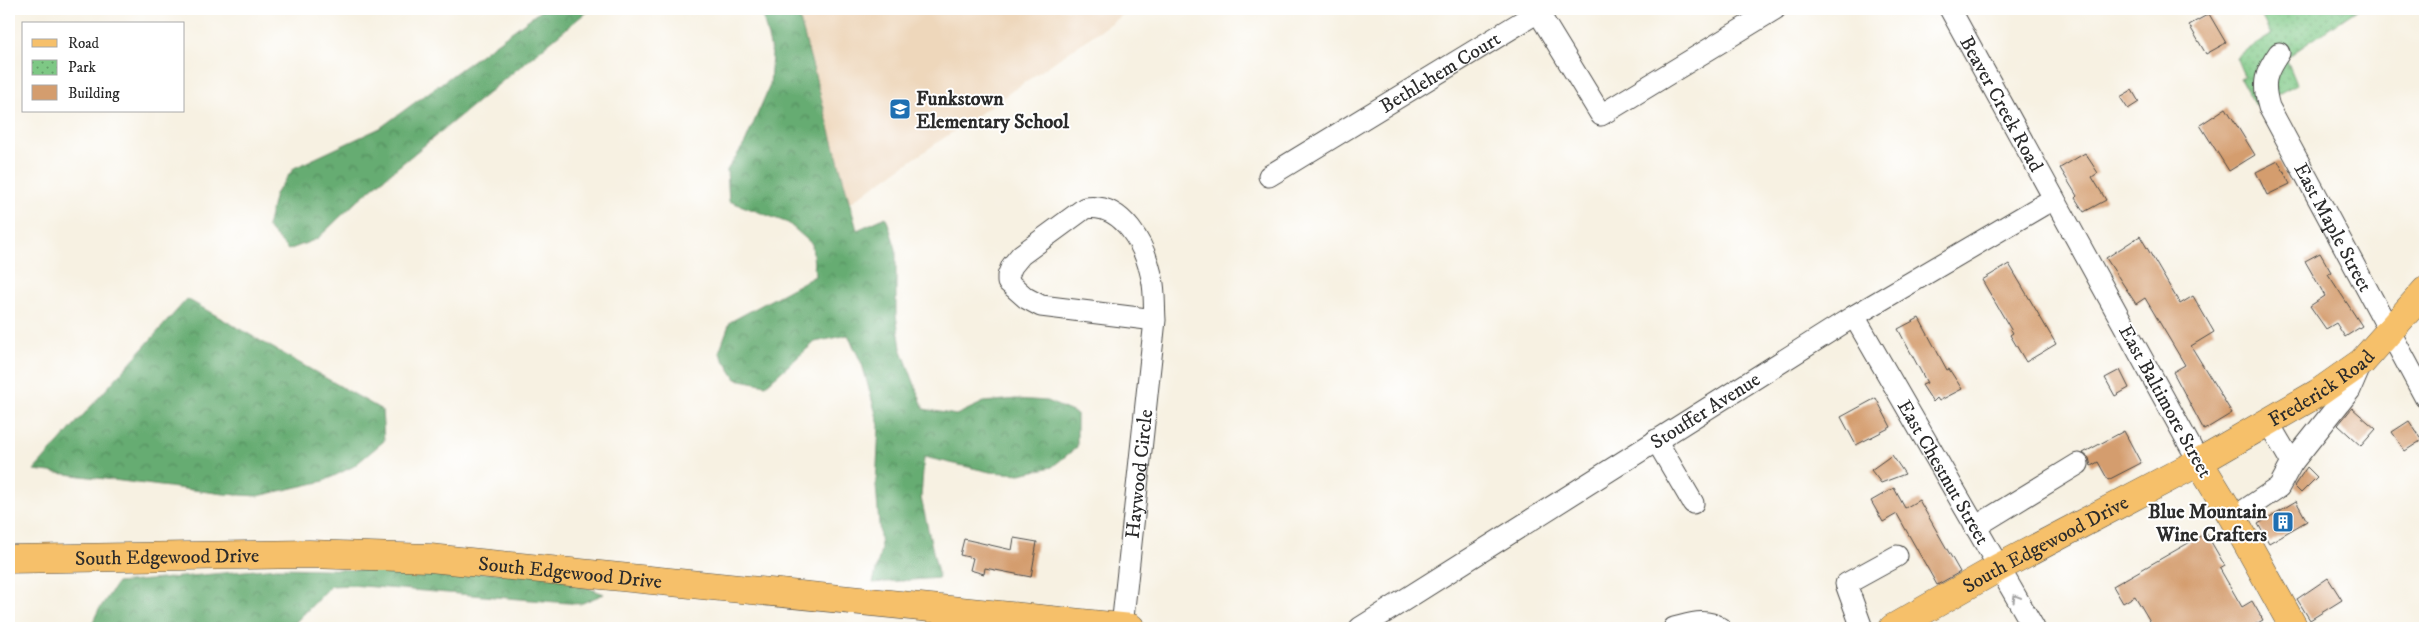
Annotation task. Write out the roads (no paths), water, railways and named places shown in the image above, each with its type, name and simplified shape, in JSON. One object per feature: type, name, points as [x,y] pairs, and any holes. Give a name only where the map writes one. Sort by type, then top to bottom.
[{"type":"main road","name":"Frederick Road","points":[[2199,462],[2318,393],[2362,362],[2425,291]]},
{"type":"main road","name":"East Baltimore Street","points":[[2199,462],[2233,518],[2294,628]]},
{"type":"main road","name":"South Edgewood Drive","points":[[1893,628],[1998,568],[2199,462]]},
{"type":"main road","name":"South Edgewood Drive","points":[[9,559],[272,554],[430,558],[1127,628]]},
{"type":"street","name":"Bethlehem Court","points":[[1269,176],[1538,12],[1601,115],[1775,9]]},
{"type":"street","name":"Beaver Creek Road","points":[[1950,9],[2053,199]]},
{"type":"street","name":"East Maple Street","points":[[2279,53],[2266,77],[2264,90],[2269,107],[2425,397]]},
{"type":"street","name":"Stouffer Avenue","points":[[1360,628],[1854,316],[2053,199]]},
{"type":"street","name":"East Baltimore Street","points":[[2053,199],[2199,462]]},
{"type":"street","name":"Haywood Circle","points":[[1127,628],[1155,320],[1152,279],[1142,250],[1130,228],[1118,215],[1107,208],[1096,206],[1085,208],[1021,255],[1012,266],[1008,276],[1008,282],[1015,290],[1041,306],[1155,320]]},
{"type":"street","name":"East Chestnut Street","points":[[1854,316],[2034,628]]},
{"type":"street","points":[[2233,518],[2279,487],[2292,463],[2350,390],[2362,362]]},
{"type":"street","points":[[2268,422],[2292,463]]},
{"type":"street","points":[[1656,440],[1693,503]]},
{"type":"street","points":[[1975,527],[2078,464]]},
{"type":"street","points":[[1862,628],[1846,584],[1897,556]]},
{"type":"street","points":[[1674,628],[1700,622],[1714,624],[1720,628]]},
{"type":"place","name":"Funkstown Elementary School","points":[[900,109]]},
{"type":"place","name":"Blue Mountain Wine Crafters","points":[[2283,522]]}]
